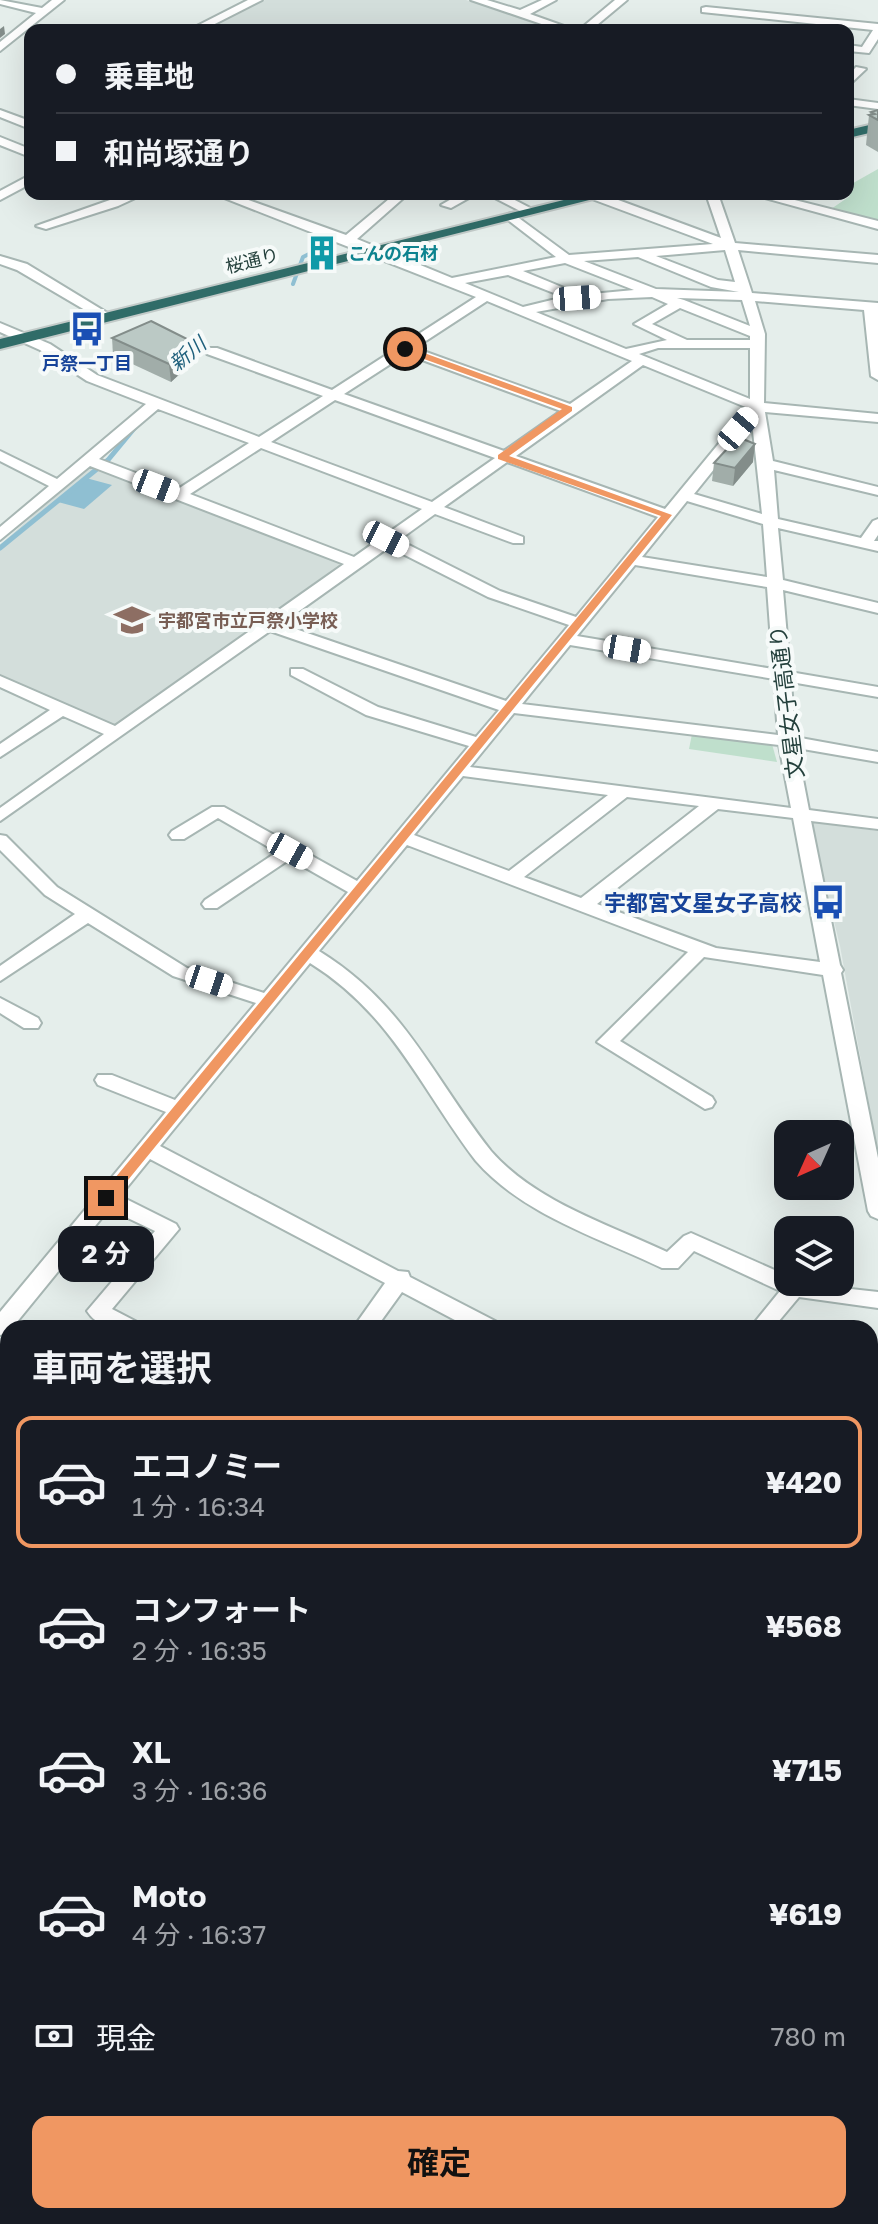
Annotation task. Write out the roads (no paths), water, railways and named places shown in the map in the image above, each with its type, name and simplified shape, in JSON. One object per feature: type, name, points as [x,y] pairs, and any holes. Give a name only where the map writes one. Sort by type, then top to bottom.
[{"type":"highway","points":[[854,132],[878,127]]},
{"type":"highway","name":"桜通り","points":[[0,344],[581,200]]},
{"type":"street","points":[[29,24],[59,0]]},
{"type":"street","points":[[207,24],[257,0]]},
{"type":"street","points":[[476,0],[552,24]]},
{"type":"street","points":[[521,14],[551,0]]},
{"type":"street","points":[[592,24],[622,0]]},
{"type":"street","points":[[0,1],[44,12]]},
{"type":"street","points":[[706,10],[833,24]]},
{"type":"street","points":[[854,26],[878,29],[865,51],[854,49]]},
{"type":"street","points":[[0,48],[24,28]]},
{"type":"street","points":[[17,34],[24,35]]},
{"type":"street","points":[[854,76],[860,69]]},
{"type":"street","points":[[854,103],[878,106]]},
{"type":"street","points":[[3,117],[24,123]]},
{"type":"street","points":[[0,141],[24,151]]},
{"type":"street","points":[[0,196],[24,182]]},
{"type":"street","points":[[42,226],[70,214],[79,215],[125,200]]},
{"type":"street","points":[[237,200],[348,240],[757,407],[878,418]]},
{"type":"street","points":[[348,240],[395,200]]},
{"type":"street","points":[[447,205],[457,200]]},
{"type":"street","points":[[506,200],[532,212]]},
{"type":"street","points":[[614,200],[731,246]]},
{"type":"street","name":"文星女子高通り","points":[[714,200],[746,292],[757,339],[757,407],[766,464],[787,741],[834,970],[878,1211]]},
{"type":"street","points":[[780,200],[878,225]]},
{"type":"street","points":[[512,217],[566,259],[679,303],[757,339]]},
{"type":"street","points":[[452,282],[566,259],[731,246],[878,259]]},
{"type":"street","points":[[635,253],[746,292],[874,307],[878,376]]},
{"type":"street","points":[[0,260],[22,267],[107,317]]},
{"type":"street","points":[[506,269],[577,298]]},
{"type":"street","points":[[522,311],[577,298],[746,292]]},
{"type":"street","points":[[179,495],[486,296]]},
{"type":"street","points":[[679,303],[641,324],[688,344]]},
{"type":"street","points":[[0,327],[65,358],[92,378],[155,404],[518,540]]},
{"type":"street","points":[[627,353],[648,345],[757,339]]},
{"type":"street","points":[[405,349],[569,409]]},
{"type":"street","points":[[212,351],[667,515]]},
{"type":"street","points":[[0,816],[265,624],[643,359]]},
{"type":"street","points":[[0,535],[155,404]]},
{"type":"street","points":[[6,1320],[507,707],[757,407]]},
{"type":"street","points":[[0,455],[58,485]]},
{"type":"street","points":[[88,460],[353,562]]},
{"type":"street","points":[[766,464],[878,491]]},
{"type":"street","points":[[683,495],[768,521],[871,544],[878,524]]},
{"type":"street","points":[[0,511],[22,516]]},
{"type":"street","points":[[386,539],[494,594],[578,623]]},
{"type":"street","points":[[630,560],[774,583],[878,608]]},
{"type":"street","points":[[265,624],[507,707],[787,741],[878,757]]},
{"type":"street","points":[[565,639],[878,692]]},
{"type":"street","points":[[297,672],[372,711],[478,743]]},
{"type":"street","points":[[0,681],[116,733]]},
{"type":"street","points":[[0,752],[62,709]]},
{"type":"street","points":[[456,770],[878,824]]},
{"type":"street","points":[[511,878],[623,792]]},
{"type":"street","points":[[584,905],[713,804]]},
{"type":"street","points":[[178,835],[218,811],[359,890]]},
{"type":"street","points":[[402,837],[702,949],[834,970]]},
{"type":"street","points":[[0,840],[51,891],[180,972],[267,1000]]},
{"type":"street","points":[[211,904],[290,851]]},
{"type":"street","points":[[0,975],[88,914]]},
{"type":"street","points":[[702,949],[607,1042],[705,1102]]},
{"type":"street","points":[[307,952],[347,975],[390,1016],[473,1141],[496,1169],[522,1188],[670,1262],[691,1241],[774,1279]]},
{"type":"street","points":[[0,1004],[31,1023]]},
{"type":"street","points":[[105,1080],[178,1109]]},
{"type":"street","points":[[147,1148],[400,1278],[475,1320]]},
{"type":"street","points":[[106,1198],[169,1229],[98,1311],[114,1320]]},
{"type":"street","points":[[370,1320],[400,1278]]},
{"type":"street","points":[[768,1320],[787,1296]]},
{"type":"street","points":[[850,1296],[878,1300]]},
{"type":"water","points":[[86,478],[112,485],[84,509],[58,502]]},
{"type":"waterway","name":"新川","points":[[293,284],[303,257],[309,254]]},
{"type":"waterway","name":"新川","points":[[0,548],[108,460],[137,425]]},
{"type":"place","name":"こんの石材","points":[[322,253]]},
{"type":"place","name":"戸祭一丁目","points":[[87,329]]},
{"type":"place","name":"宇都宮市立戸祭小学校","points":[[132,620]]},
{"type":"place","name":"宇都宮文星女子高校","points":[[828,902]]}]
